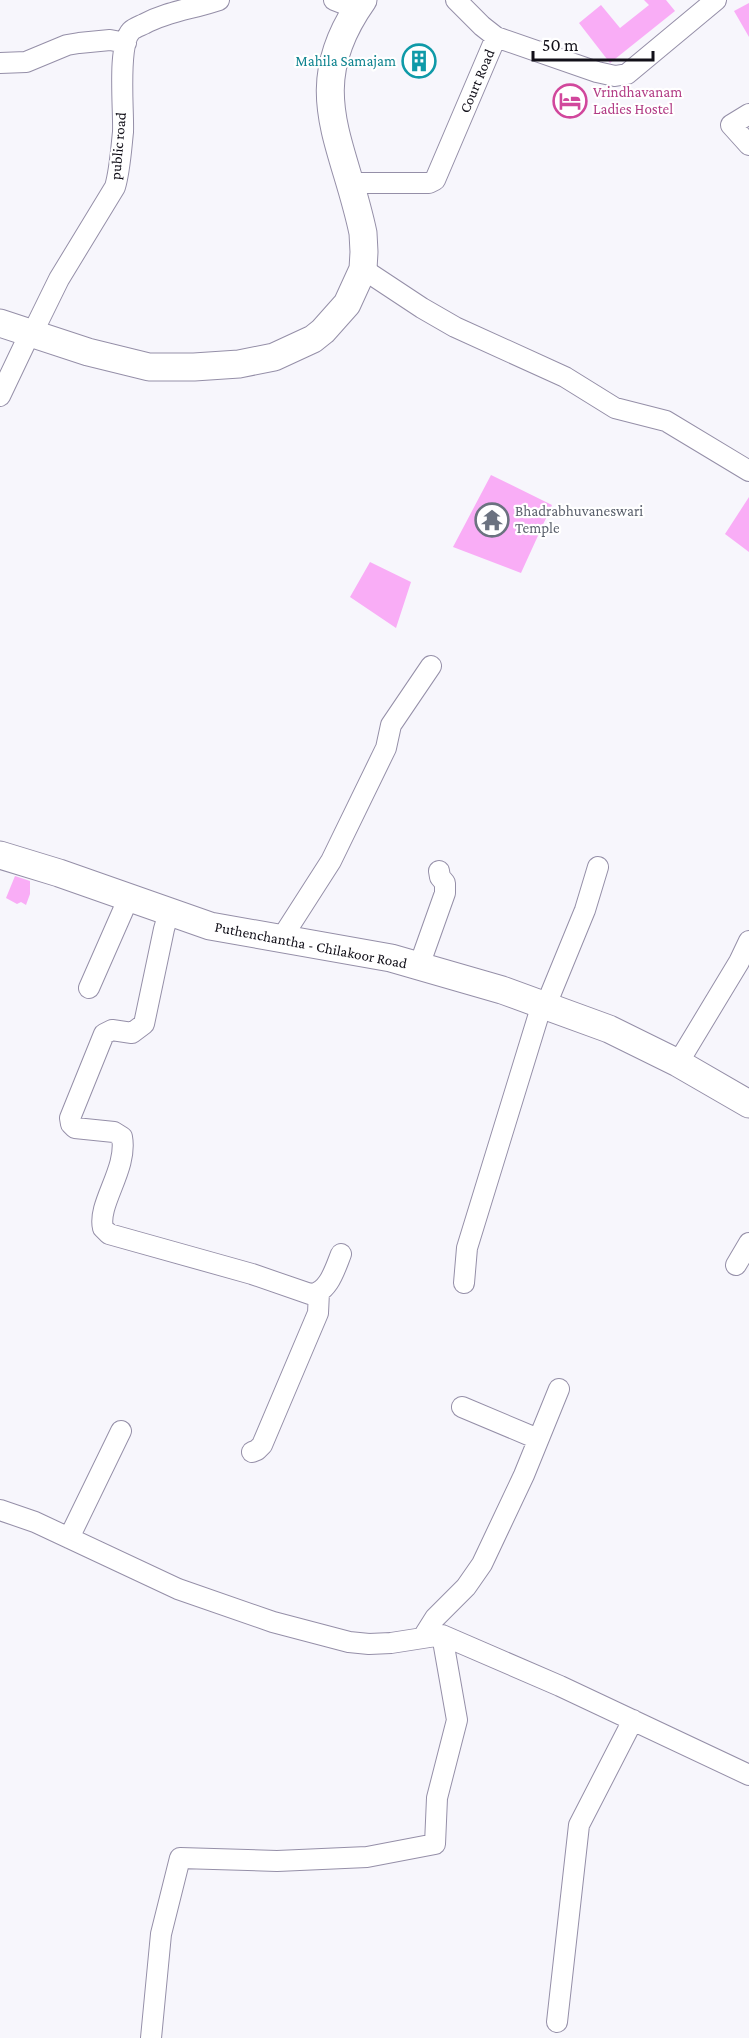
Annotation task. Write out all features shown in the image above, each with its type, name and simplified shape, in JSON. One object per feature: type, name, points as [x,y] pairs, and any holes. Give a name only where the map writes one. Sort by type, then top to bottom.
[{"type":"main road","points":[[0,323],[88,352],[148,367],[239,364],[274,357],[313,339],[323,331],[347,304],[363,269],[363,233],[330,116],[329,96],[333,61],[352,3]]},
{"type":"main road","name":"Puthenchantha - Chilakoor Road","points":[[0,855],[210,926],[391,958],[544,1004],[609,1029],[678,1063],[749,1104]]},
{"type":"street","points":[[0,63],[26,62],[67,45],[79,43],[110,40],[126,43],[132,30],[154,18],[219,0]]},
{"type":"street","points":[[456,0],[496,37]]},
{"type":"street","name":"Court Road","points":[[350,183],[429,183],[435,180],[496,37],[597,72],[615,76],[627,74],[716,0]]},
{"type":"street","name":"public road","points":[[0,396],[59,279],[115,187],[123,131],[122,77],[126,43]]},
{"type":"street","points":[[749,114],[731,125],[749,145]]},
{"type":"street","points":[[363,269],[422,309],[455,327],[565,377],[615,408],[666,421],[749,471]]},
{"type":"street","points":[[280,939],[331,861],[386,748],[390,725],[431,666]]},
{"type":"street","points":[[464,1282],[467,1248],[544,1004],[585,910],[598,867]]},
{"type":"street","points":[[419,966],[445,893],[445,883],[439,871]]},
{"type":"street","points":[[89,987],[129,897]]},
{"type":"street","points":[[170,912],[164,929],[144,1024],[132,1033],[112,1030],[104,1034],[70,1118],[75,1128],[114,1132],[122,1137],[122,1158],[103,1213],[103,1228],[110,1234],[252,1274],[307,1293],[319,1292],[325,1287],[341,1254]]},
{"type":"street","points":[[678,1063],[739,962],[749,941]]},
{"type":"street","points":[[736,1265],[749,1243]]},
{"type":"street","points":[[252,1452],[262,1445],[318,1313],[319,1292]]},
{"type":"street","points":[[151,2038],[161,1934],[180,1858],[277,1861],[367,1857],[435,1844],[437,1798],[457,1720],[433,1636],[435,1618],[466,1587],[482,1564],[512,1502],[559,1389]]},
{"type":"street","points":[[462,1407],[538,1439]]},
{"type":"street","points":[[69,1538],[121,1431]]},
{"type":"street","points":[[0,1509],[35,1522],[178,1589],[273,1622],[349,1642],[369,1644],[433,1636],[560,1686],[749,1775]]},
{"type":"street","points":[[557,2022],[579,1825],[633,1720]]},
{"type":"building","points":[[644,0],[666,0],[675,11],[610,63],[579,23],[601,5],[620,28],[649,5]]},
{"type":"building","points":[[749,3],[749,37],[734,11]]},
{"type":"building","name":"Mahila Samajam","points":[[418,48],[429,55],[419,73],[408,67]]},
{"type":"building","points":[[491,475],[552,505],[521,573],[453,547]]},
{"type":"building","points":[[749,497],[749,552],[725,534]]},
{"type":"building","points":[[370,562],[411,582],[396,628],[350,597]]},
{"type":"building","points":[[15,876],[30,881],[30,894],[26,905],[21,902],[17,904],[6,898]]},
{"type":"place","name":"Mahila Samajam","points":[[419,61]]},
{"type":"place","name":"Vrindhavanam Ladies Hostel","points":[[570,101]]},
{"type":"place","name":"Bhadrabhuvaneswari Temple","points":[[492,520]]}]
